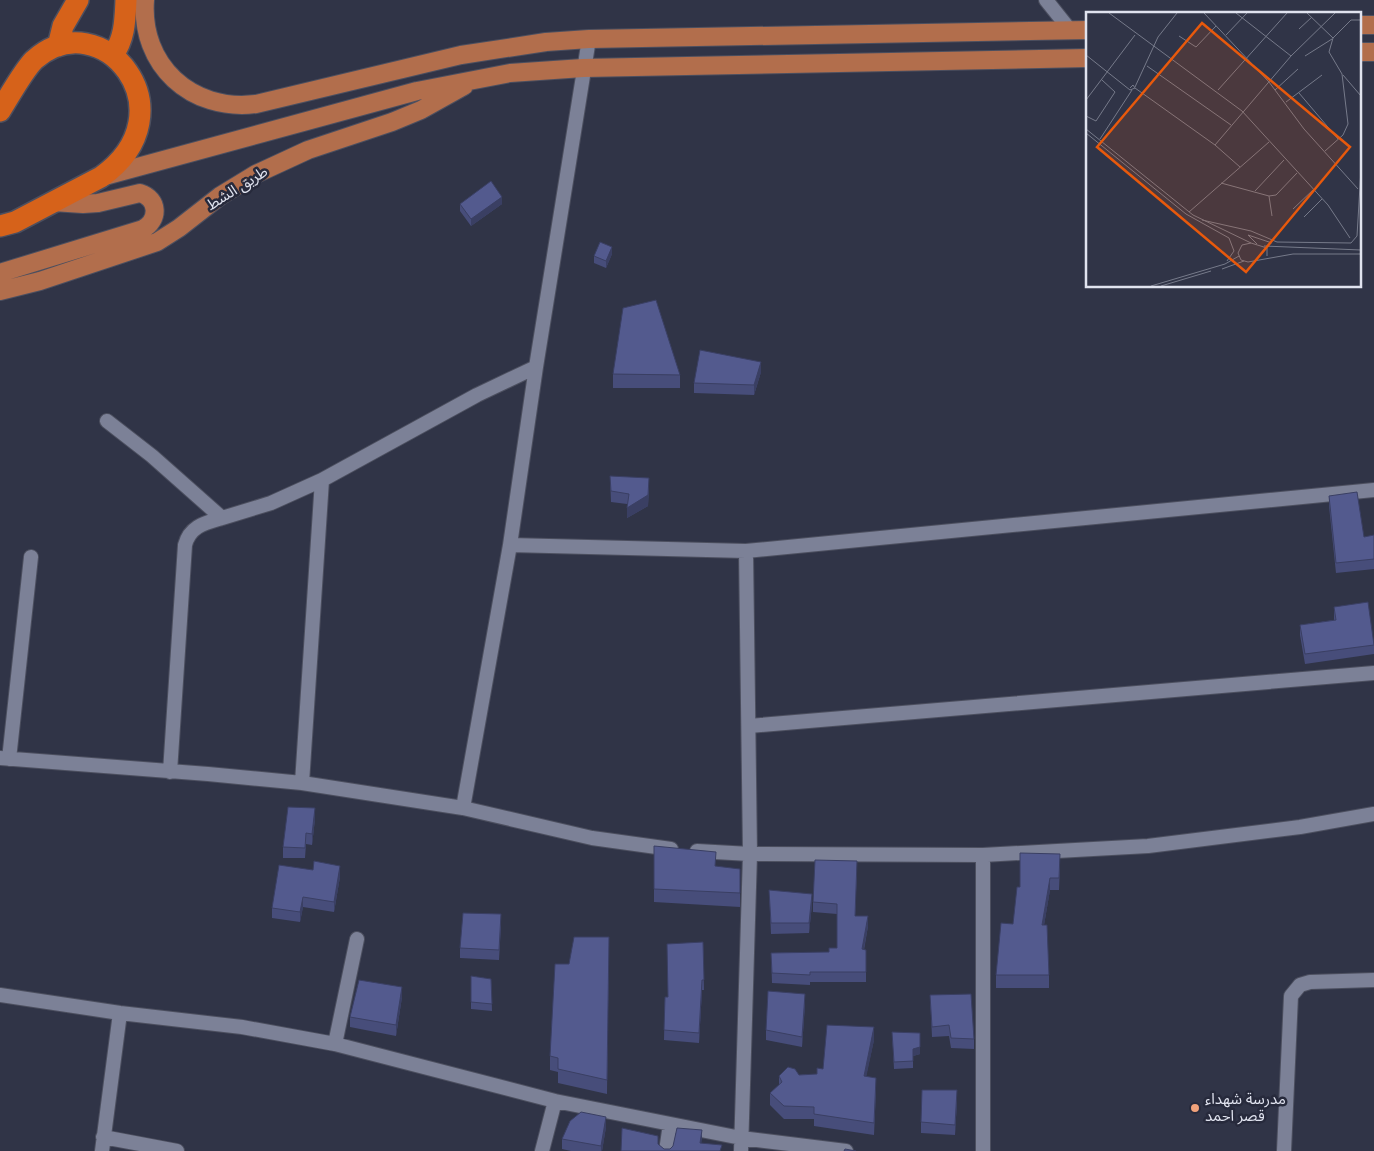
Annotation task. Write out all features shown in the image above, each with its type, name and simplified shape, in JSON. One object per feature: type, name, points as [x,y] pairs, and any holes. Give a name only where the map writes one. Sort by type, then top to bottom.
[{"type":"highway","points":[[58,46],[64,26],[78,0]]},
{"type":"highway","points":[[113,55],[124,32],[126,0]]},
{"type":"highway","points":[[0,111],[34,61],[58,46],[86,44],[113,55],[127,68],[136,88],[140,113],[137,132],[129,150],[117,165],[101,177],[5,227]]},
{"type":"main road","points":[[144,0],[144,24],[149,41],[156,57],[170,76],[186,88],[203,97],[228,105],[241,106],[462,55],[589,39],[1086,30]]},
{"type":"main road","points":[[979,32],[980,60]]},
{"type":"main road","points":[[101,177],[417,91],[474,79],[547,70],[1086,58]]},
{"type":"main road","name":"طريق الشط","points":[[0,292],[40,281],[157,242],[179,228],[220,196],[256,174],[308,150],[392,122],[420,110],[474,79]]},
{"type":"main road","points":[[0,273],[143,228],[152,221],[155,211],[153,201],[145,194],[140,193],[98,203],[52,202]]},
{"type":"street","points":[[1046,0],[1070,30]]},
{"type":"street","points":[[463,808],[510,545],[536,367],[589,39]]},
{"type":"street","points":[[0,92],[25,72]]},
{"type":"street","points":[[170,772],[185,545],[187,538],[195,528],[271,503],[322,480],[477,395],[536,367]]},
{"type":"street","points":[[108,421],[152,456],[222,518]]},
{"type":"street","points":[[302,783],[322,480]]},
{"type":"street","points":[[510,545],[746,551],[1374,490]]},
{"type":"street","points":[[741,1144],[750,854],[746,551]]},
{"type":"street","points":[[31,557],[4,758],[302,783],[463,808],[592,838],[668,849],[750,854],[983,856],[1148,846],[1300,827],[1374,814]]},
{"type":"street","points":[[749,726],[1374,673]]},
{"type":"street","points":[[983,856],[983,1151]]},
{"type":"street","points":[[335,1044],[357,939]]},
{"type":"street","points":[[1284,1151],[1291,996],[1300,985],[1310,982],[1374,980]]},
{"type":"street","points":[[0,995],[120,1013],[242,1027],[335,1044],[555,1101],[670,1124],[741,1144],[846,1151]]},
{"type":"street","points":[[120,1013],[102,1144],[177,1151]]},
{"type":"street","points":[[542,1151],[555,1101]]},
{"type":"street","points":[[666,1151],[670,1124]]},
{"type":"building","points":[[491,181],[502,197],[471,219],[460,204]]},
{"type":"building","points":[[600,242],[612,247],[606,261],[594,256]]},
{"type":"building","points":[[656,300],[680,375],[613,374],[623,308]]},
{"type":"building","points":[[700,350],[761,362],[754,385],[694,383]]},
{"type":"building","points":[[610,476],[649,478],[648,495],[627,508],[629,494],[611,491]]},
{"type":"building","points":[[1357,492],[1364,537],[1374,535],[1374,559],[1336,563],[1329,496]]},
{"type":"building","points":[[1368,602],[1374,645],[1305,654],[1300,625],[1336,620],[1334,607]]},
{"type":"building","points":[[288,807],[315,808],[312,834],[306,833],[305,848],[283,847]]},
{"type":"building","points":[[654,846],[716,852],[715,866],[740,869],[740,893],[654,889]]},
{"type":"building","points":[[1020,853],[1060,854],[1059,878],[1050,878],[1042,925],[1047,925],[1049,975],[996,975],[1001,923],[1013,924],[1017,887],[1020,887]]},
{"type":"building","points":[[815,860],[857,861],[855,916],[868,916],[862,949],[866,950],[866,972],[810,972],[810,975],[772,973],[771,953],[829,952],[829,948],[837,948],[837,904],[813,902]]},
{"type":"building","points":[[314,861],[340,866],[334,902],[303,897],[300,912],[272,908],[279,865],[313,870]]},
{"type":"building","points":[[769,890],[812,894],[809,923],[771,923]]},
{"type":"building","points":[[463,913],[501,914],[499,950],[460,948]]},
{"type":"building","points":[[574,937],[609,937],[607,1080],[558,1069],[558,1058],[550,1056],[555,964],[569,964]]},
{"type":"building","points":[[703,942],[704,980],[702,980],[699,1033],[664,1030],[665,997],[668,997],[667,944]]},
{"type":"building","points":[[471,976],[491,979],[492,1004],[471,1002]]},
{"type":"building","points":[[359,980],[402,987],[396,1025],[350,1017]]},
{"type":"building","points":[[768,991],[805,994],[802,1037],[766,1030]]},
{"type":"building","points":[[971,994],[974,1039],[951,1038],[949,1025],[932,1027],[930,995]]},
{"type":"building","points":[[827,1025],[874,1027],[864,1076],[876,1078],[874,1123],[814,1114],[814,1107],[784,1106],[770,1093],[782,1082],[779,1076],[788,1067],[795,1069],[799,1075],[817,1074],[817,1068],[823,1069]]},
{"type":"building","points":[[892,1032],[920,1033],[920,1047],[913,1049],[913,1061],[894,1062]]},
{"type":"building","points":[[922,1090],[957,1090],[955,1125],[921,1122]]},
{"type":"building","points":[[581,1112],[606,1117],[601,1146],[562,1139],[570,1121]]},
{"type":"building","points":[[622,1128],[658,1136],[658,1144],[664,1149],[670,1149],[673,1146],[677,1128],[702,1130],[700,1143],[722,1145],[720,1151],[621,1151]]},
{"type":"place","name":"مدرسة شهداء قصر احمد","points":[[1195,1108]]}]
